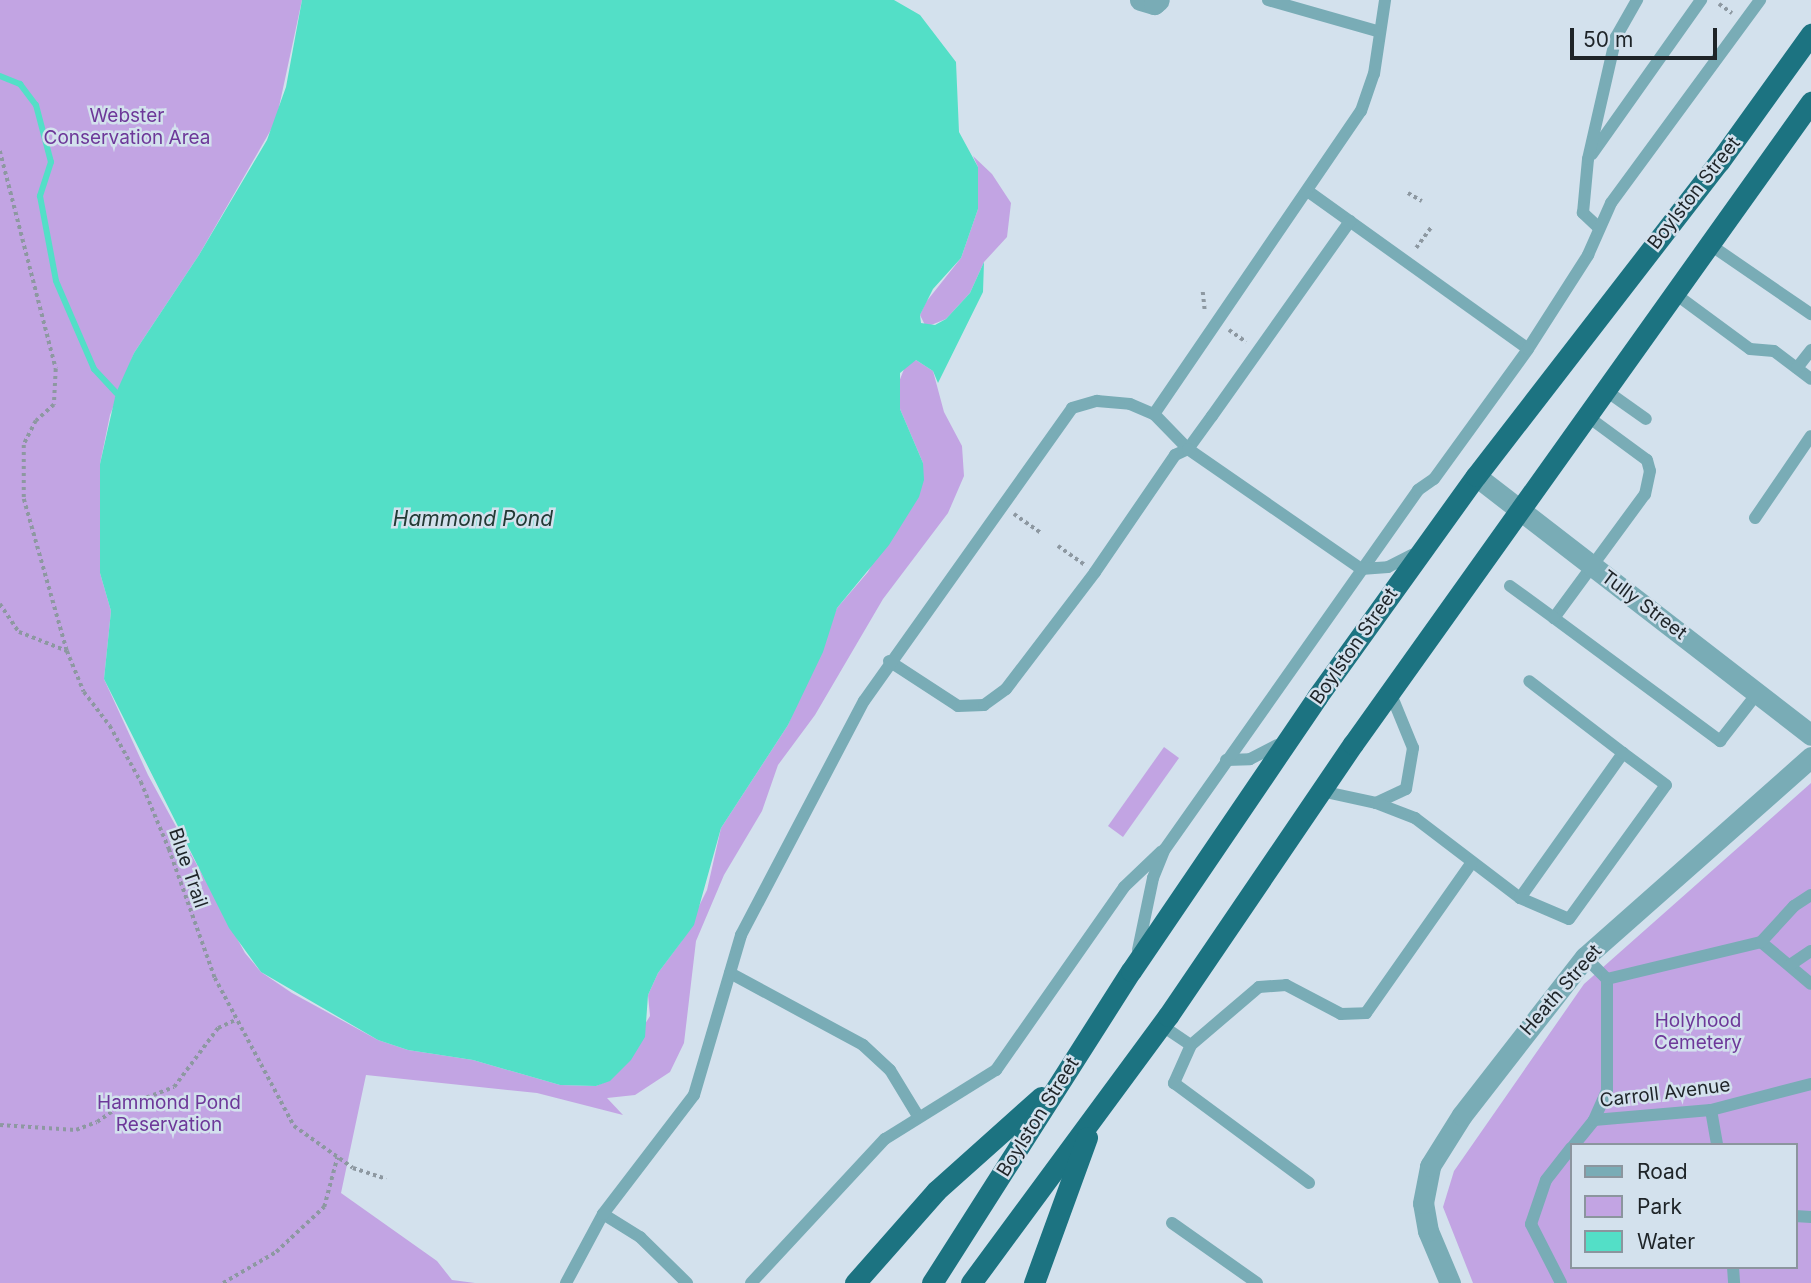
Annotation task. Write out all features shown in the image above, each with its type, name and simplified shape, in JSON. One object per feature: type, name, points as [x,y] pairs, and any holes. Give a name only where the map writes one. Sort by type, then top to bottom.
[{"type":"highway","name":"Boylston Street","points":[[932,1283],[1131,971],[1295,729],[1476,476],[1704,182],[1811,34]]},
{"type":"highway","name":"Boylston Street","points":[[971,1283],[1161,1025],[1390,692],[1709,244],[1807,117]]},
{"type":"highway","points":[[855,1283],[936,1191],[1063,1076]]},
{"type":"highway","points":[[1034,1283],[1093,1118]]},
{"type":"street","points":[[1140,0],[1154,4],[1159,0]]},
{"type":"street","name":"Tully Street","points":[[1476,476],[1759,691],[1811,735]]},
{"type":"street","name":"Heath Street","points":[[1450,1283],[1428,1231],[1423,1203],[1430,1166],[1485,1085],[1585,957],[1811,757]]},
{"type":"lane","points":[[1268,0],[1380,32]]},
{"type":"lane","points":[[1154,414],[1309,192],[1369,93],[1385,0]]},
{"type":"lane","points":[[1598,227],[1583,213],[1588,159],[1616,37],[1637,0]]},
{"type":"lane","points":[[1588,159],[1701,0]]},
{"type":"lane","points":[[751,1283],[885,1139],[918,1116],[996,1070],[1124,887],[1165,849],[1418,490],[1434,479],[1528,349],[1588,255],[1598,227],[1752,3]]},
{"type":"lane","points":[[1309,192],[1528,349]]},
{"type":"lane","points":[[889,661],[958,706],[972,708],[996,698],[1095,572],[1175,455],[1188,449],[1350,221]]},
{"type":"lane","points":[[1709,244],[1811,314]]},
{"type":"lane","points":[[1674,293],[1750,349],[1774,351],[1811,379]]},
{"type":"lane","points":[[1797,368],[1811,350]]},
{"type":"lane","points":[[1605,390],[1646,419]]},
{"type":"lane","points":[[566,1283],[603,1214],[694,1095],[741,935],[765,884],[889,661],[1072,408],[1097,401],[1130,404],[1154,414],[1188,449],[1361,569],[1399,564],[1426,545]]},
{"type":"lane","points":[[1554,618],[1590,564],[1645,494],[1648,482],[1647,460],[1587,416]]},
{"type":"lane","points":[[1755,518],[1811,436]]},
{"type":"lane","points":[[1510,586],[1720,741],[1759,691]]},
{"type":"lane","points":[[1321,791],[1376,803],[1415,818],[1520,898],[1569,919],[1666,785],[1529,681]]},
{"type":"lane","points":[[1376,803],[1406,789],[1413,748],[1390,692]]},
{"type":"lane","points":[[1226,760],[1265,754],[1295,729]]},
{"type":"lane","points":[[1520,898],[1623,753]]},
{"type":"lane","points":[[1131,971],[1165,849]]},
{"type":"lane","points":[[1309,1183],[1174,1083],[1191,1045],[1237,1002],[1267,986],[1286,985],[1341,1014],[1366,1013],[1472,862]]},
{"type":"lane","points":[[1607,979],[1761,942],[1794,906],[1811,895]]},
{"type":"lane","points":[[1761,942],[1811,984]]},
{"type":"lane","points":[[1790,965],[1811,951]]},
{"type":"lane","points":[[1585,957],[1607,979],[1607,1091],[1594,1120]]},
{"type":"lane","points":[[730,973],[863,1045],[890,1070],[918,1116]]},
{"type":"lane","points":[[1161,1025],[1191,1045]]},
{"type":"lane","name":"Carroll Avenue","points":[[1576,1143],[1594,1120],[1711,1110],[1811,1084]]},
{"type":"lane","points":[[1711,1110],[1717,1143]]},
{"type":"lane","name":"Carroll Avenue","points":[[1561,1283],[1531,1224],[1546,1180],[1570,1151]]},
{"type":"lane","points":[[603,1214],[640,1237],[687,1283]]},
{"type":"lane","points":[[1172,1223],[1257,1283]]},
{"type":"path","points":[[1719,4],[1733,14]]},
{"type":"path","name":"Blue Trail","points":[[0,151],[56,369],[54,405],[36,421],[23,444],[24,499],[67,651],[84,692],[110,726],[141,782],[169,849],[198,939],[235,1020],[294,1126],[337,1158],[386,1179]]},
{"type":"path","points":[[1408,193],[1422,201]]},
{"type":"path","points":[[1416,248],[1432,226]]},
{"type":"path","points":[[1203,292],[1204,303]]},
{"type":"path","points":[[1227,328],[1253,347]]},
{"type":"path","points":[[1010,512],[1041,533]]},
{"type":"path","points":[[1058,546],[1086,566]]},
{"type":"path","points":[[0,604],[19,632],[67,651]]},
{"type":"path","points":[[0,1125],[76,1130],[97,1122],[114,1110],[174,1087],[218,1028],[235,1020]]},
{"type":"path","points":[[223,1283],[276,1252],[324,1207],[337,1158]]},
{"type":"green space","points":[[0,0],[302,0],[276,121],[199,255],[134,353],[110,415],[100,464],[100,573],[111,611],[104,679],[148,775],[245,953],[261,972],[292,993],[378,1040],[408,1050],[473,1060],[560,1085],[596,1086],[610,1080],[650,1016],[648,995],[658,973],[681,942],[707,890],[721,828],[788,725],[837,608],[868,572],[923,463],[900,409],[897,387],[906,364],[916,360],[933,371],[944,412],[962,446],[964,476],[948,513],[883,599],[815,715],[778,765],[762,811],[724,875],[696,941],[684,1043],[670,1072],[635,1095],[607,1098],[623,1115],[537,1093],[366,1075],[341,1193],[437,1261],[452,1280],[475,1283],[0,1283]]},
{"type":"green space","points":[[973,156],[992,174],[1011,203],[1007,237],[984,262],[970,293],[946,319],[926,327],[920,315],[926,302],[961,258],[978,209],[978,167]]},
{"type":"green space","points":[[1164,747],[1179,758],[1123,837],[1108,826]]},
{"type":"green space","name":"Holyhood Cemetery","points":[[1811,783],[1811,1283],[1473,1283],[1443,1207],[1454,1171],[1584,984]]},
{"type":"water","name":"Hammond Pond","points":[[302,0],[894,0],[920,15],[956,62],[959,132],[978,167],[978,209],[961,258],[933,289],[920,315],[921,323],[935,325],[946,319],[970,293],[984,262],[983,292],[938,383],[933,371],[916,360],[900,373],[900,409],[923,463],[924,480],[919,497],[889,545],[837,608],[823,652],[788,725],[721,828],[694,925],[658,973],[648,995],[645,1037],[631,1060],[610,1081],[596,1086],[560,1085],[473,1060],[408,1050],[378,1040],[261,972],[229,928],[104,679],[111,611],[100,573],[100,464],[116,393],[134,353],[199,255],[267,140],[286,87]]},
{"type":"waterway","points":[[0,76],[20,84],[36,105],[51,162],[40,196],[56,281],[94,369],[116,393]]},
{"type":"park label","name":"Webster Conservation Area","points":[[127,127]]},
{"type":"park label","name":"Hammond Pond Reservation","points":[[169,1114]]}]
